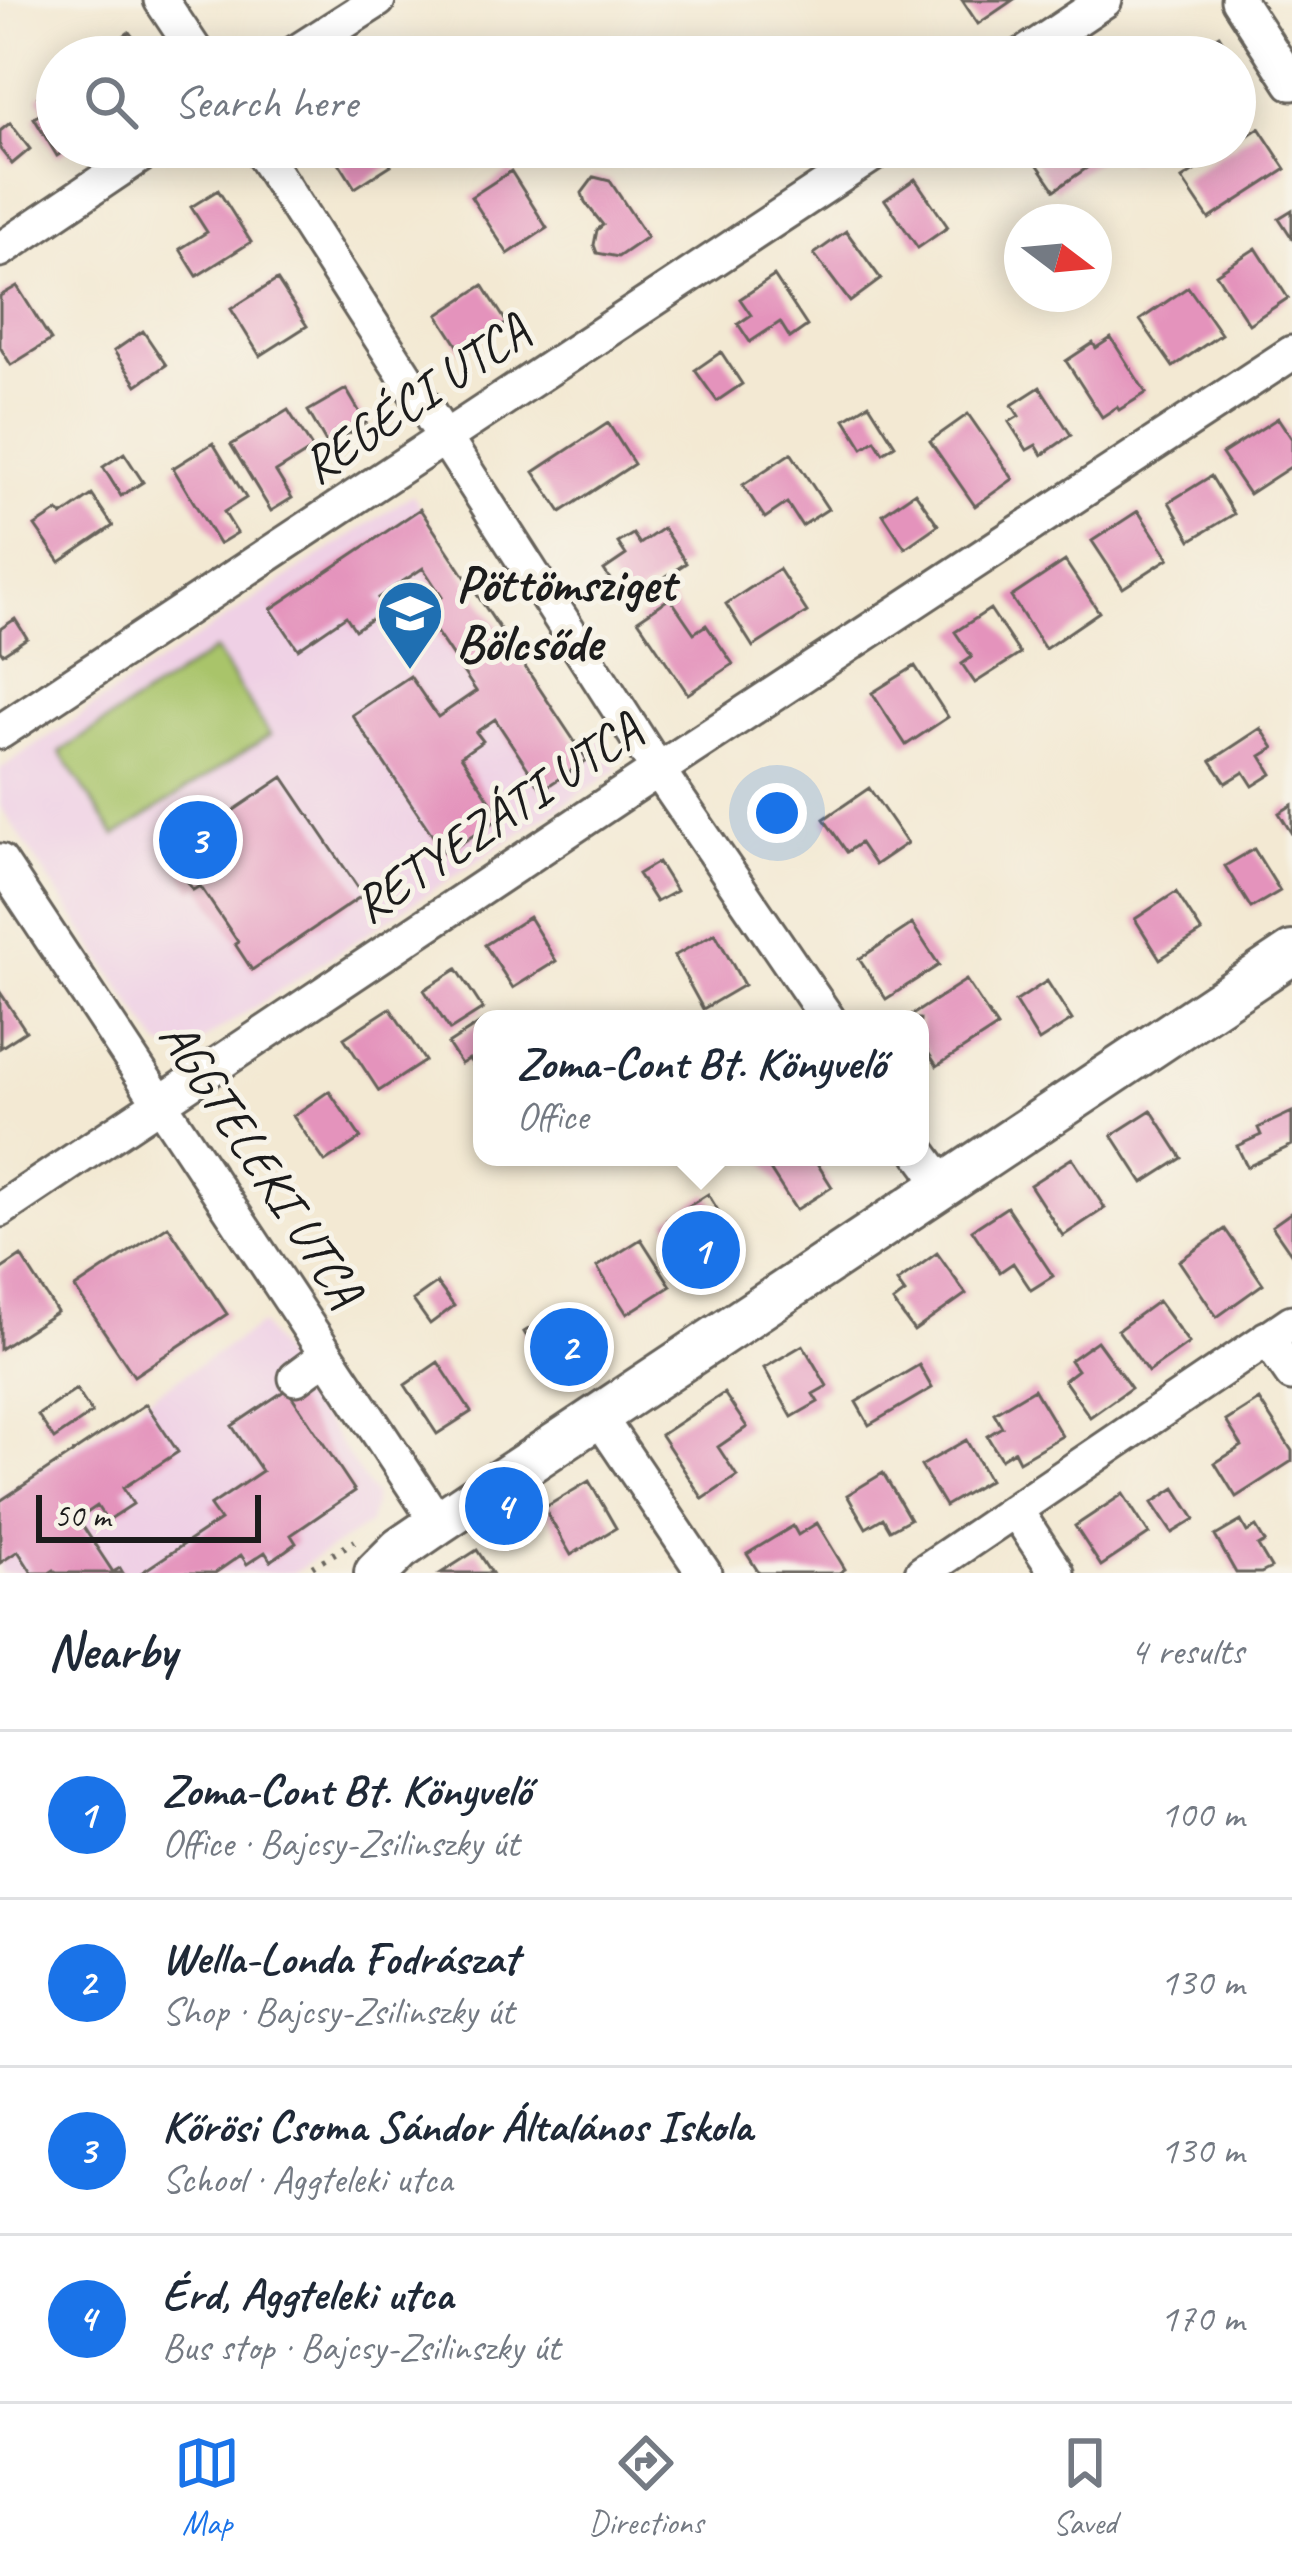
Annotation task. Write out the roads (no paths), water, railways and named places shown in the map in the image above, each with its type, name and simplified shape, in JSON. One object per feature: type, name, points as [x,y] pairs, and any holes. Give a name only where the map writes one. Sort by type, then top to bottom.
[{"type":"main road","points":[[342,1573],[360,1562],[388,1561],[438,1522],[599,1417],[932,1168],[1292,953]]},
{"type":"street","points":[[161,0],[185,36]]},
{"type":"street","points":[[322,36],[378,0]]},
{"type":"street","points":[[1052,36],[1106,0]]},
{"type":"street","points":[[1238,0],[1292,83]]},
{"type":"street","points":[[0,250],[122,168]]},
{"type":"street","points":[[272,168],[658,770],[822,1010]]},
{"type":"street","name":"REGÉCI UTCA","points":[[0,732],[852,168]]},
{"type":"street","name":"RETYEZÁTI UTCA","points":[[0,1210],[163,1103],[270,1014],[658,770],[1292,353]]},
{"type":"street","name":"AGGTELEKI UTCA","points":[[0,861],[103,988],[163,1103],[438,1522]]},
{"type":"street","points":[[922,1573],[1280,1330],[1292,1374]]},
{"type":"street","points":[[296,1378],[327,1355]]},
{"type":"street","points":[[599,1417],[704,1573]]},
{"type":"street","points":[[1016,1510],[1057,1573]]},
{"type":"place","name":"Pöttömsziget Bölcsőde","points":[[410,672]]},
{"type":"place","name":"Kőrösi Csoma Sándor Általános Iskola","points":[[198,840]]},
{"type":"place","name":"Zoma-Cont Bt. Könyvelő","points":[[701,1250]]},
{"type":"place","name":"Wella-Londa Fodrászat","points":[[569,1347]]},
{"type":"place","name":"Érd, Aggteleki utca","points":[[504,1506]]}]
